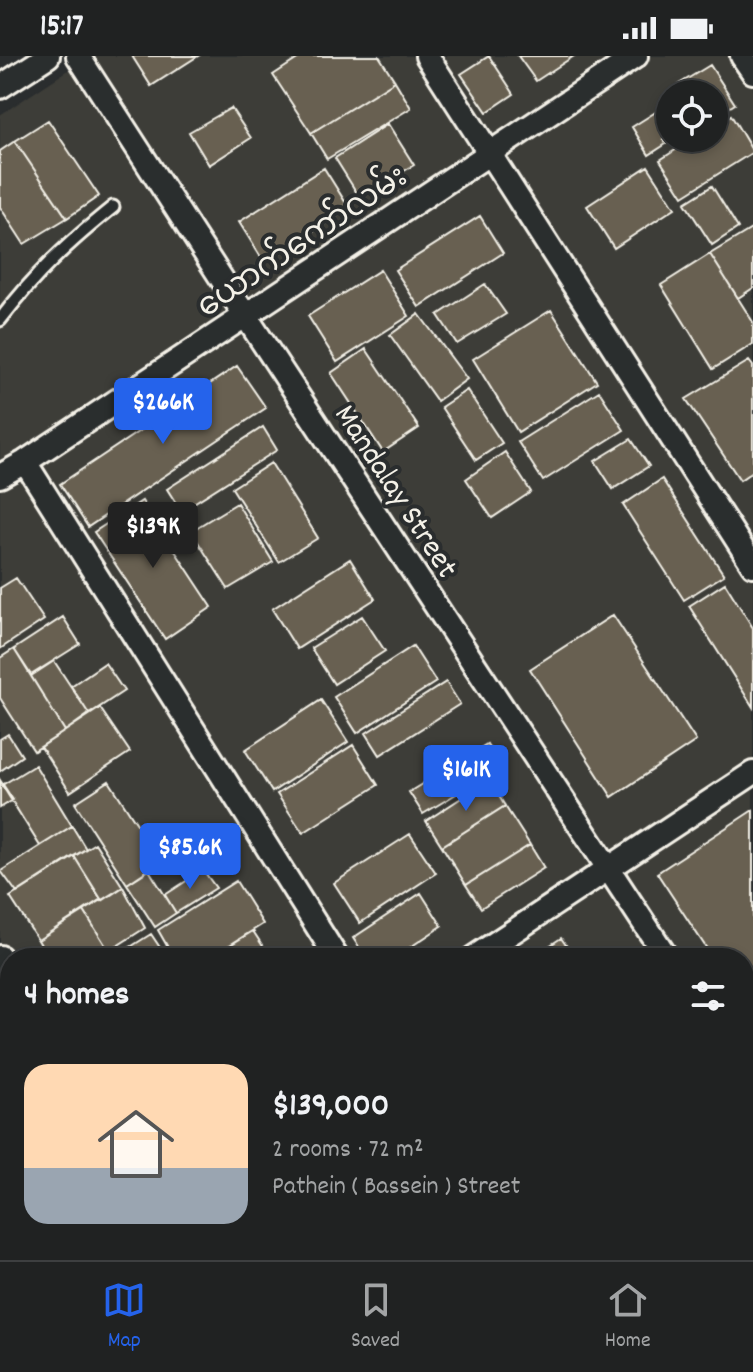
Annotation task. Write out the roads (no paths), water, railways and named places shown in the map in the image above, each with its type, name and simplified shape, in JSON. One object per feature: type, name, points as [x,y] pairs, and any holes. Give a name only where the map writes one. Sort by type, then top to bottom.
[{"type":"street","points":[[0,87],[48,56]]},
{"type":"street","name":"Mandalay Street","points":[[78,56],[660,948]]},
{"type":"street","points":[[427,56],[753,565]]},
{"type":"street","name":"ယောက်ကော်လမ်း","points":[[0,476],[636,56]]},
{"type":"street","points":[[742,56],[753,72]]},
{"type":"street","points":[[25,462],[331,948]]},
{"type":"street","points":[[488,948],[753,773]]},
{"type":"lane","points":[[0,320],[24,288],[64,247],[113,207]]}]
